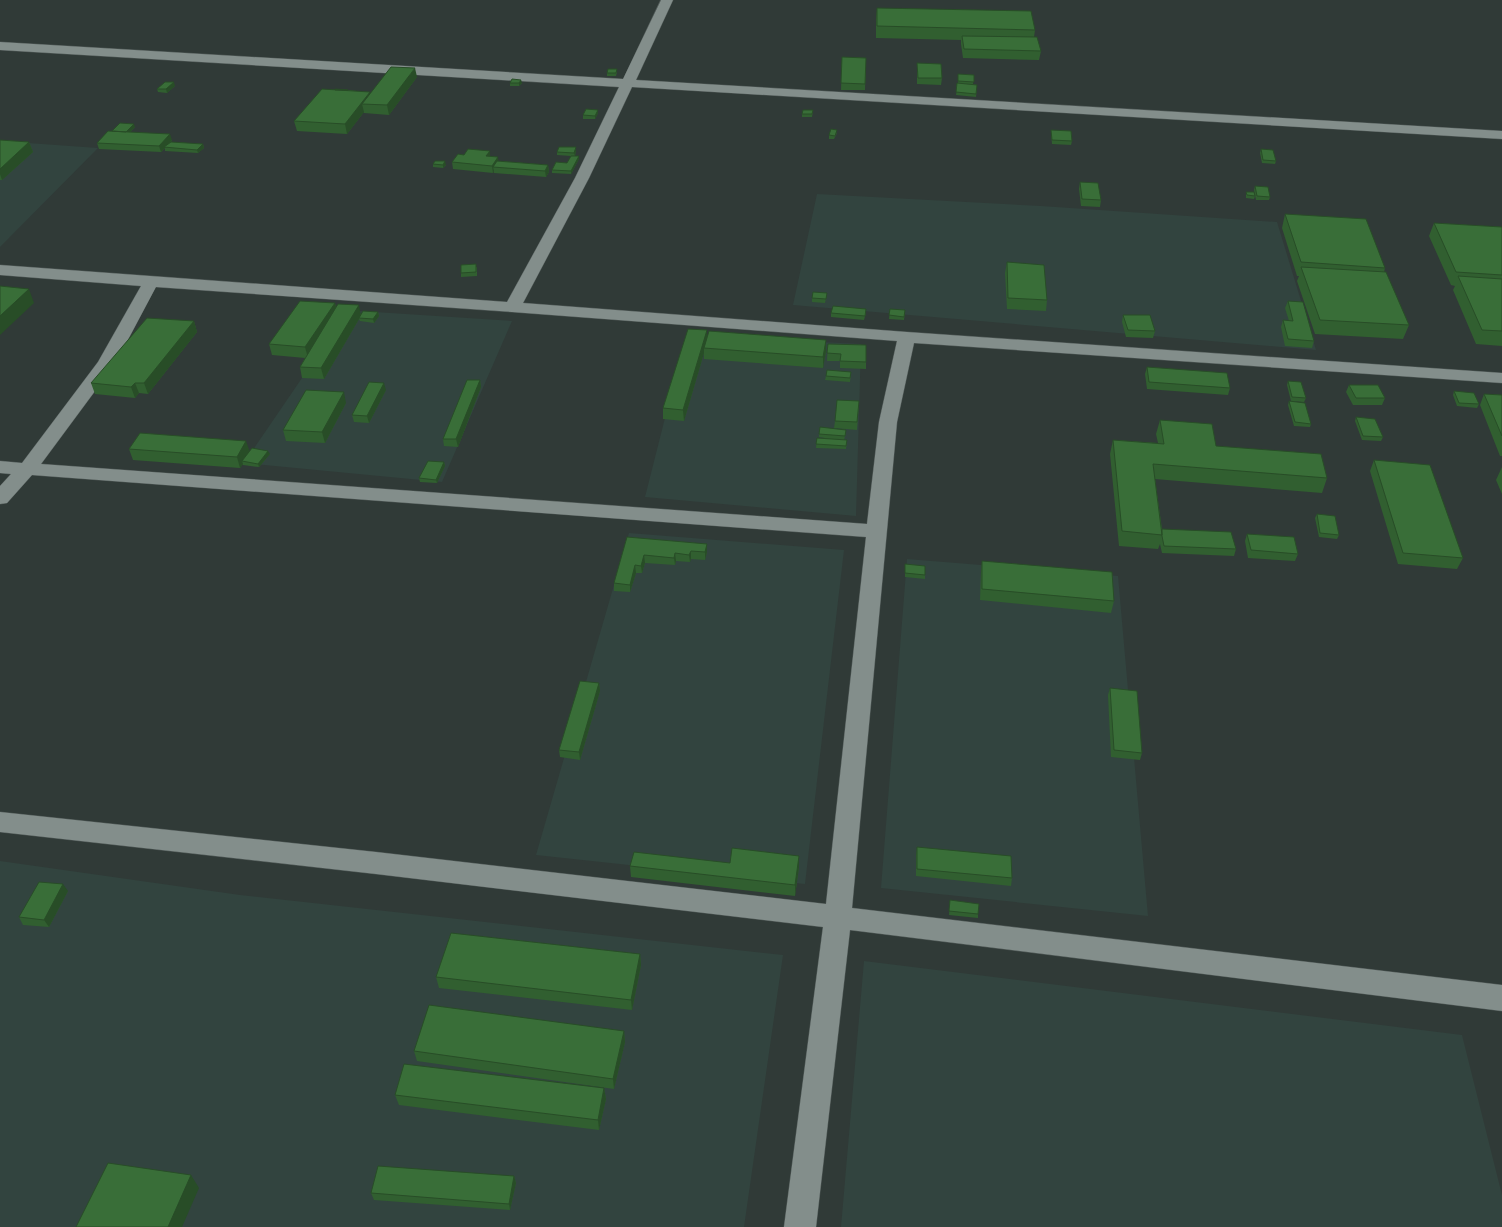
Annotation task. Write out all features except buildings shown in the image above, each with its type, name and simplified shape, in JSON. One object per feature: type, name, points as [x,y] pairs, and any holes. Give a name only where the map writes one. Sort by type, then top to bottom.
[{"type":"street","points":[[512,307],[582,178],[667,0]]},
{"type":"street","points":[[0,46],[1502,135]]},
{"type":"street","points":[[0,270],[908,337],[1502,378]]},
{"type":"street","points":[[0,498],[26,470],[106,364],[151,282]]},
{"type":"street","points":[[800,1227],[838,917],[888,422],[908,337]]},
{"type":"street","points":[[0,467],[877,531]]},
{"type":"street","points":[[0,822],[206,844],[838,917],[1502,998]]},
{"type":"shaded area","points":[[0,141],[98,148],[0,247]]},
{"type":"shaded area","points":[[817,194],[1041,206],[1277,222],[1316,350],[793,305]]},
{"type":"shaded area","points":[[344,310],[512,321],[442,482],[244,463],[302,378]]},
{"type":"shaded area","points":[[686,335],[861,344],[856,516],[645,497]]},
{"type":"shaded area","points":[[629,533],[844,550],[805,884],[536,855]]},
{"type":"shaded area","points":[[907,559],[1118,576],[1148,916],[881,888]]},
{"type":"shaded area","points":[[0,861],[240,895],[783,955],[744,1227],[0,1227]]},
{"type":"shaded area","points":[[864,961],[1462,1035],[1502,1195],[1502,1227],[841,1227]]}]
